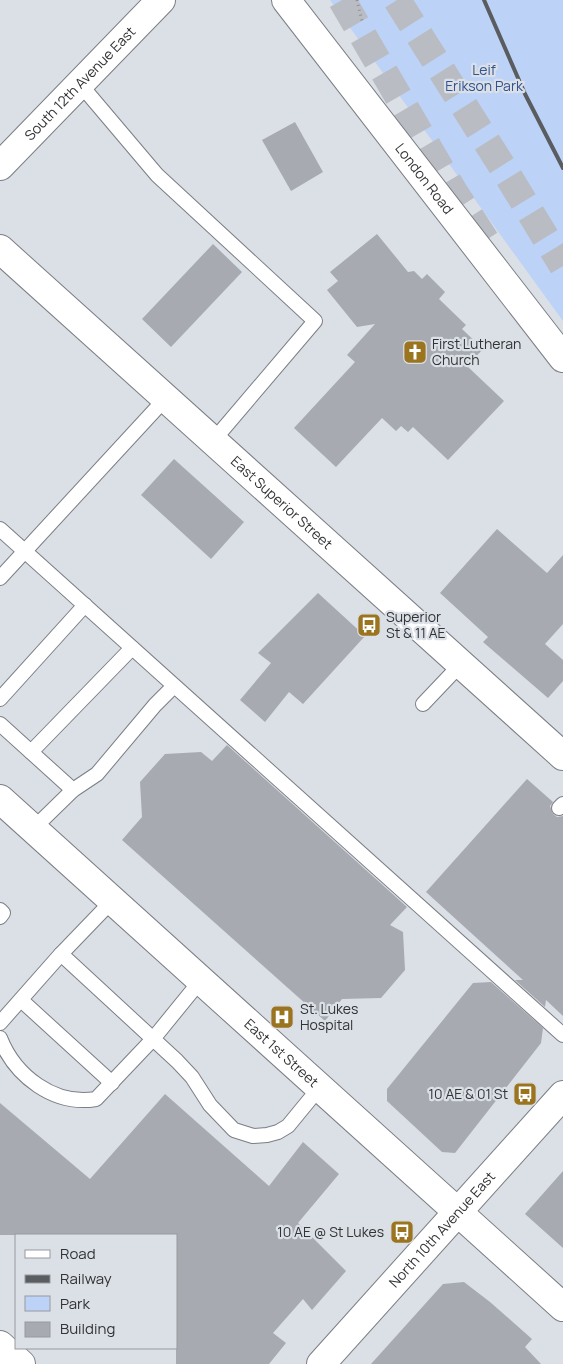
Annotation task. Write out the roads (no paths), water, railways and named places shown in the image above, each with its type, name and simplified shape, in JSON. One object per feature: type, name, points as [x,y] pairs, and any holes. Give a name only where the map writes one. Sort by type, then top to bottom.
[{"type":"street","name":"South 12th Avenue East","points":[[0,166],[161,0]]},
{"type":"street","name":"London Road","points":[[286,0],[563,358]]},
{"type":"street","name":"East Superior Street","points":[[0,249],[563,756]]},
{"type":"street","name":"East 1st Street","points":[[0,799],[563,1307]]},
{"type":"street","name":"North 10th Avenue East","points":[[321,1364],[563,1095]]},
{"type":"street","points":[[0,1345],[21,1364]]},
{"type":"lane","points":[[80,84],[156,175],[315,321],[213,441]]},
{"type":"lane","points":[[0,578],[166,398]]},
{"type":"lane","points":[[0,529],[563,1034]]},
{"type":"lane","points":[[0,699],[85,605]]},
{"type":"lane","points":[[31,752],[132,648]]},
{"type":"lane","points":[[423,704],[461,664]]},
{"type":"lane","points":[[33,829],[74,790],[97,774],[174,686]]},
{"type":"lane","points":[[0,724],[74,790]]},
{"type":"lane","points":[[0,1023],[61,954],[113,900]]},
{"type":"lane","points":[[0,910],[3,913],[0,917]]},
{"type":"lane","points":[[61,954],[182,1066],[192,1077],[210,1105],[234,1130],[253,1136],[267,1136],[278,1132],[288,1126],[320,1087]]},
{"type":"lane","points":[[0,1038],[12,1062],[25,1076],[61,1098],[84,1101],[96,1099],[153,1038],[201,980]]},
{"type":"lane","points":[[21,1000],[112,1083]]},
{"type":"tunnel","points":[[342,0],[454,192],[486,241]]},
{"type":"tunnel","points":[[397,0],[563,266]]},
{"type":"railway","points":[[484,0],[525,94],[563,168]]},
{"type":"place","name":"First Lutheran Church","points":[[415,352]]},
{"type":"place","name":"Superior St & 11 AE","points":[[369,625]]},
{"type":"place","name":"St. Lukes Hospital","points":[[282,1017]]},
{"type":"place","name":"10 AE & 01 St","points":[[525,1094]]},
{"type":"place","name":"10 AE @ St Lukes","points":[[402,1232]]},
{"type":"park label","name":"Leif Erikson Park","points":[[484,78]]}]
